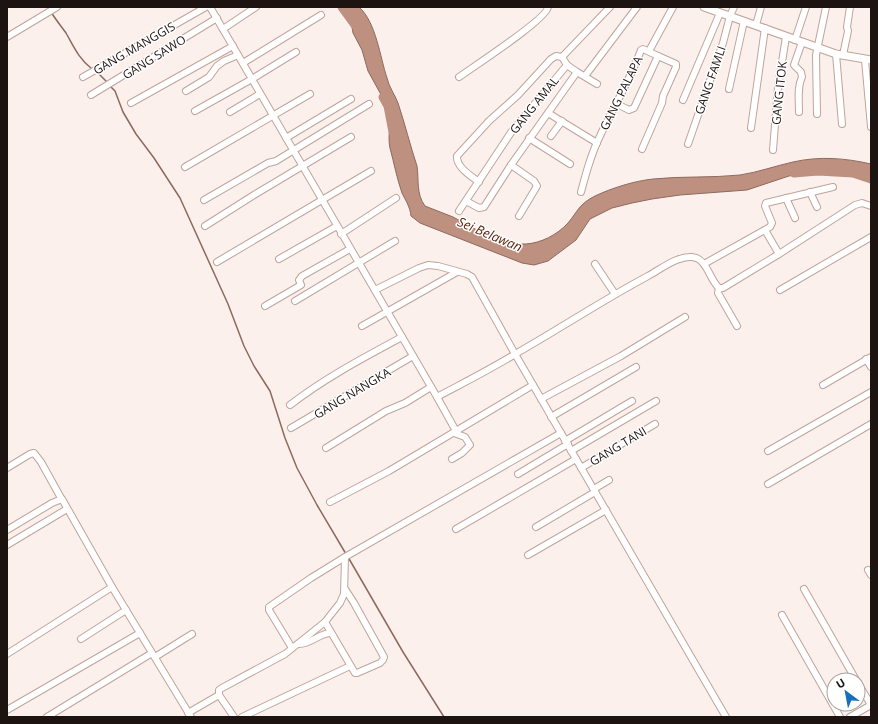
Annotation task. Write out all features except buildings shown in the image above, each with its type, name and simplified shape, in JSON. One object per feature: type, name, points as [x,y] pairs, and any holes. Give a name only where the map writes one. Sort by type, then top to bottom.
[{"type":"main road","points":[[704,7],[839,55],[868,60]]},
{"type":"street","points":[[7,37],[56,7]]},
{"type":"street","name":"GANG MANGGIS","points":[[86,76],[206,7]]},
{"type":"street","points":[[210,7],[358,264],[375,290],[437,397],[455,432],[465,437],[470,445],[462,453],[452,459]]},
{"type":"street","points":[[222,29],[256,7]]},
{"type":"street","points":[[459,77],[534,23],[548,10],[548,7]]},
{"type":"street","points":[[479,182],[466,172],[457,161],[457,156],[489,121],[518,95],[551,59],[556,56],[562,58],[610,7]]},
{"type":"street","points":[[585,76],[637,7]]},
{"type":"street","name":"GANG PALAPA","points":[[581,192],[597,143],[617,104],[641,50],[643,49],[649,51],[673,7]]},
{"type":"street","name":"GANG FAMLI","points":[[688,144],[734,7]]},
{"type":"street","points":[[756,25],[761,7]]},
{"type":"street","points":[[799,112],[800,97],[798,84],[802,77],[801,72],[794,65],[806,7]]},
{"type":"street","points":[[817,114],[816,55],[826,7]]},
{"type":"street","points":[[842,124],[839,55],[848,32],[847,27],[850,7]]},
{"type":"street","points":[[683,100],[720,13]]},
{"type":"street","points":[[242,63],[321,15]]},
{"type":"street","name":"GANG SAWO","points":[[91,95],[216,18]]},
{"type":"street","points":[[729,89],[744,21]]},
{"type":"street","points":[[752,128],[765,28]]},
{"type":"street","name":"GANG ITOK","points":[[773,150],[778,87],[786,37]]},
{"type":"street","points":[[131,103],[233,46]]},
{"type":"street","points":[[642,148],[676,67],[676,64],[649,51]]},
{"type":"street","points":[[195,110],[252,79],[296,52]]},
{"type":"street","points":[[186,91],[209,78],[217,66],[224,61],[238,55]]},
{"type":"street","points":[[617,104],[629,110],[634,108],[658,56]]},
{"type":"street","name":"GANG AMAL","points":[[459,211],[512,131],[567,64],[562,58]]},
{"type":"street","points":[[868,60],[871,127]]},
{"type":"street","points":[[567,64],[597,84]]},
{"type":"street","points":[[466,201],[479,208],[483,208],[529,138],[577,72]]},
{"type":"street","points":[[230,112],[260,94]]},
{"type":"street","points":[[185,167],[310,94]]},
{"type":"street","points":[[286,138],[351,99]]},
{"type":"street","points":[[204,200],[268,163],[274,162],[369,104]]},
{"type":"street","points":[[548,112],[597,143]]},
{"type":"street","points":[[551,136],[562,121]]},
{"type":"street","points":[[205,226],[254,195],[351,138]]},
{"type":"street","points":[[529,138],[570,164]]},
{"type":"street","points":[[511,165],[534,181],[537,186],[519,216]]},
{"type":"street","points":[[217,262],[371,171]]},
{"type":"street","points":[[704,264],[770,227],[772,223],[765,205],[770,202],[833,187]]},
{"type":"street","points":[[810,192],[817,207]]},
{"type":"street","points":[[341,234],[396,198]]},
{"type":"street","points":[[786,198],[795,218]]},
{"type":"street","points":[[719,288],[726,286],[780,254],[855,205],[862,203],[871,206]]},
{"type":"street","points":[[279,259],[336,226]]},
{"type":"street","points":[[765,230],[780,254]]},
{"type":"street","points":[[780,290],[871,237]]},
{"type":"street","points":[[295,301],[395,241]]},
{"type":"street","points":[[265,306],[301,285],[299,280],[302,276],[350,249]]},
{"type":"street","points":[[437,397],[515,354],[615,294],[676,260],[694,257],[699,259],[704,264],[715,285],[719,288]]},
{"type":"street","points":[[595,264],[615,294]]},
{"type":"street","points":[[375,290],[428,265],[438,266],[467,274],[472,277],[566,443],[726,717]]},
{"type":"street","points":[[362,326],[457,272]]},
{"type":"street","points":[[719,288],[718,293],[737,326]]},
{"type":"street","points":[[542,400],[621,356],[685,317]]},
{"type":"street","points":[[290,405],[317,385],[402,337]]},
{"type":"street","name":"GANG NANGKA","points":[[291,428],[413,356]]},
{"type":"street","points":[[823,385],[869,358],[871,367]]},
{"type":"street","points":[[551,417],[636,367]]},
{"type":"street","points":[[330,502],[389,471],[533,385]]},
{"type":"street","points":[[326,448],[386,411],[431,387]]},
{"type":"street","points":[[768,451],[871,392]]},
{"type":"street","points":[[518,474],[632,401]]},
{"type":"street","points":[[571,451],[656,401]]},
{"type":"street","name":"GANG TANI","points":[[581,468],[655,424]]},
{"type":"street","points":[[768,484],[871,424]]},
{"type":"street","points":[[292,648],[269,610],[269,607],[306,580],[561,433]]},
{"type":"street","points":[[7,468],[34,453],[41,462],[112,588],[190,715],[219,695]]},
{"type":"street","points":[[456,529],[576,458]]},
{"type":"street","points":[[536,527],[609,480]]},
{"type":"street","points":[[7,530],[61,498]]},
{"type":"street","points":[[7,545],[67,509]]},
{"type":"street","points":[[528,555],[606,510]]},
{"type":"street","points":[[234,717],[219,695],[219,690],[272,662],[298,644],[325,622],[340,603],[345,589],[348,556]]},
{"type":"street","points":[[7,654],[112,588]]},
{"type":"street","points":[[325,622],[355,673],[380,663],[383,660],[384,657],[345,589]]},
{"type":"street","points":[[804,589],[851,672]]},
{"type":"street","points":[[81,639],[126,610]]},
{"type":"street","points":[[782,614],[840,717]]},
{"type":"street","points":[[11,717],[7,710],[140,633]]},
{"type":"street","points":[[298,644],[304,644],[318,636],[331,633]]},
{"type":"street","points":[[47,717],[192,634]]},
{"type":"street","points":[[242,717],[350,666]]},
{"type":"street","points":[[850,717],[871,705]]},
{"type":"shaded area","name":"Sei Belawan","points":[[345,7],[359,7],[370,21],[377,40],[388,81],[398,103],[417,166],[420,197],[425,206],[453,217],[479,231],[506,242],[526,244],[543,240],[554,235],[564,227],[579,208],[590,199],[616,188],[646,180],[740,175],[793,162],[822,158],[852,160],[871,164],[871,178],[850,172],[824,169],[789,176],[747,190],[680,195],[632,203],[612,208],[590,219],[576,240],[548,261],[534,265],[522,263],[420,223],[411,216],[409,207],[400,188],[390,148],[390,111],[368,71],[362,50],[353,33],[350,15]]},
{"type":"waterway","name":"Sei Belawan","points":[[342,7],[358,29]]},
{"type":"waterway","points":[[51,12],[66,33],[80,57],[92,69]]},
{"type":"waterway","points":[[97,72],[107,82]]},
{"type":"waterway","points":[[109,85],[115,91],[123,112],[136,134],[154,158],[180,198],[228,304],[244,346],[254,366],[270,391],[285,438],[297,468],[346,554]]},
{"type":"waterway","name":"Sei Belawan","points":[[383,97],[388,106],[393,132]]},
{"type":"waterway","name":"Sei Belawan","points":[[794,173],[818,171],[853,173],[871,179]]},
{"type":"waterway","points":[[348,557],[403,652],[444,717]]}]
